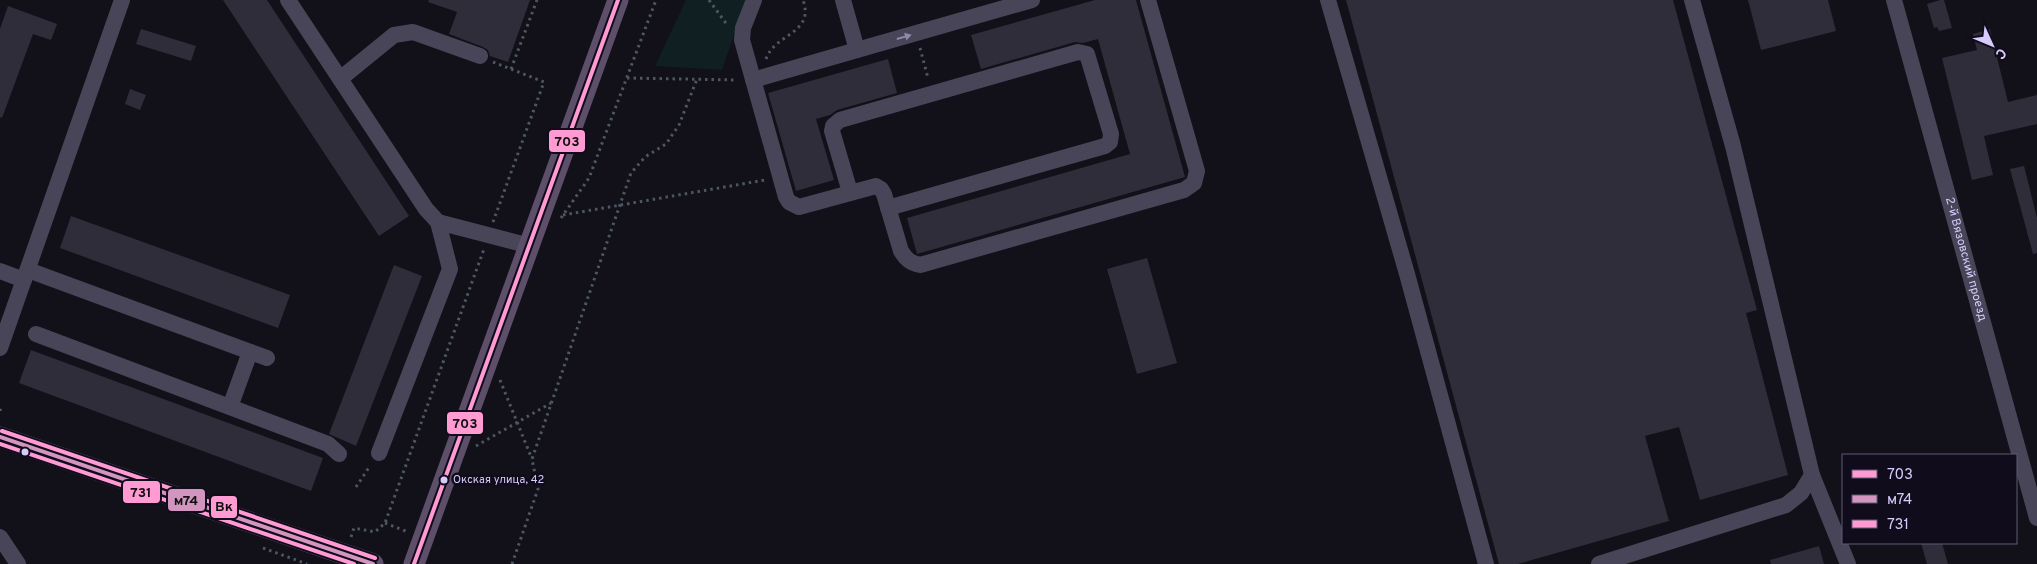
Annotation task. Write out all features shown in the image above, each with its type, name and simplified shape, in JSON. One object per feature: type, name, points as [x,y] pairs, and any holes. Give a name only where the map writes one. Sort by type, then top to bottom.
[{"type":"main road","points":[[414,564],[618,0]]},
{"type":"main road","points":[[0,437],[373,564]]},
{"type":"street","points":[[0,348],[122,0]]},
{"type":"street","points":[[288,0],[426,209],[438,222],[450,269],[379,453]]},
{"type":"street","points":[[754,0],[743,28],[742,40],[756,79],[786,198],[789,202],[799,207],[803,198],[850,192],[876,186],[884,194],[901,251],[905,258],[912,263],[920,265],[1190,187],[1197,171],[1148,0]]},
{"type":"street","points":[[843,0],[857,50]]},
{"type":"street","points":[[756,79],[1032,0]]},
{"type":"street","points":[[1328,0],[1407,274],[1486,564]]},
{"type":"street","points":[[1692,0],[1733,146],[1812,475],[1848,564]]},
{"type":"street","name":"2-й Вязовский проезд","points":[[1894,0],[2037,518]]},
{"type":"street","points":[[340,79],[394,35],[413,32],[480,56]]},
{"type":"street","points":[[850,192],[832,131],[836,123],[1078,52],[1087,54],[1111,134],[1110,142],[1105,146],[888,208]]},
{"type":"street","points":[[438,222],[530,246]]},
{"type":"street","points":[[0,271],[26,275],[267,358]]},
{"type":"street","points":[[36,334],[328,444],[339,454]]},
{"type":"street","points":[[230,407],[250,352]]},
{"type":"street","points":[[1599,564],[1786,505],[1801,493],[1812,475]]},
{"type":"street","points":[[0,537],[18,564]]},
{"type":"path","points":[[511,69],[537,0]]},
{"type":"path","points":[[656,0],[627,78],[756,79],[770,49],[780,40],[795,32],[802,23],[804,14],[803,0]]},
{"type":"path","points":[[916,33],[931,86]]},
{"type":"path","points":[[354,528],[375,532],[385,523],[544,82],[480,56]]},
{"type":"path","points":[[532,459],[631,173],[645,157],[666,144],[679,125],[697,79]]},
{"type":"path","points":[[563,215],[780,177]]},
{"type":"path","points":[[498,375],[532,459],[538,489],[512,564]]},
{"type":"path","points":[[469,450],[552,402]]},
{"type":"path","points":[[356,487],[379,453]]},
{"type":"shaded area","points":[[686,0],[746,0],[722,70],[655,66]]},
{"type":"building","points":[[223,0],[267,0],[409,216],[379,236]]},
{"type":"building","points":[[429,0],[530,0],[508,62],[490,56],[488,50],[483,47],[449,34],[457,12],[428,2]]},
{"type":"building","points":[[1095,0],[1136,0],[1185,177],[917,254],[907,218],[1130,154],[1098,39],[1083,43],[1075,42],[981,69],[971,35]]},
{"type":"building","points":[[1346,0],[1673,0],[1757,310],[1746,313],[1788,475],[1700,500],[1679,427],[1645,436],[1669,521],[1518,564],[1499,564]]},
{"type":"building","points":[[1748,0],[1828,0],[1836,31],[1761,50]]},
{"type":"building","points":[[1944,0],[1952,28],[1939,31],[1937,27],[1934,28],[1927,4]]},
{"type":"building","points":[[8,6],[57,24],[51,40],[33,34],[2,118],[0,117],[0,29]]},
{"type":"building","points":[[141,29],[196,46],[191,61],[136,44]]},
{"type":"building","points":[[1990,29],[2008,102],[2037,95],[2037,124],[1984,136],[1993,175],[1972,180],[1942,58],[1977,50],[1973,34]]},
{"type":"building","points":[[888,59],[897,93],[837,110],[830,115],[816,119],[834,180],[796,191],[768,93]]},
{"type":"building","points":[[130,89],[146,95],[140,110],[125,104]]},
{"type":"building","points":[[2024,166],[2037,218],[2037,253],[2033,254],[2010,169]]},
{"type":"building","points":[[71,216],[290,295],[278,328],[60,248]]},
{"type":"building","points":[[1147,258],[1177,363],[1137,374],[1107,269]]},
{"type":"building","points":[[394,265],[422,276],[356,446],[329,434]]},
{"type":"building","points":[[31,350],[323,458],[311,491],[19,383]]},
{"type":"building","points":[[1921,544],[1942,544],[1948,564],[1927,564]]},
{"type":"building","points":[[1819,546],[1824,564],[1771,564],[1770,560]]},
{"type":"transit line","name":"703","points":[[414,564],[618,0]]},
{"type":"transit line","name":"Вк","points":[[2,431],[375,558]]},
{"type":"transit line","name":"м74","points":[[0,437],[373,564]]},
{"type":"transit line","name":"731","points":[[0,444],[354,564]]},
{"type":"place","name":"Окская улица, 42","points":[[444,480]]}]
